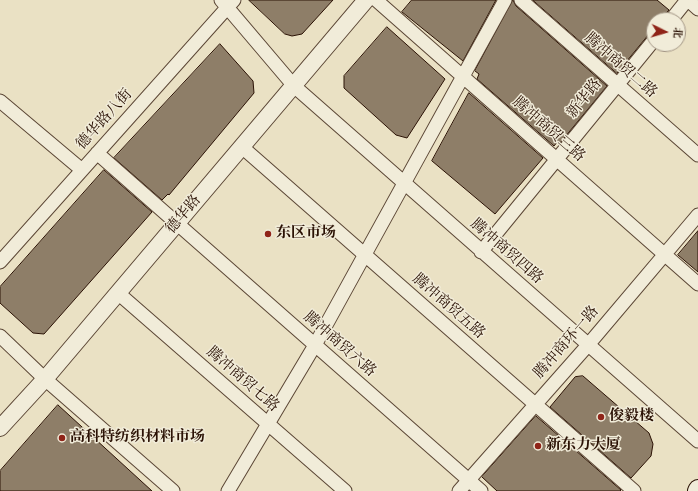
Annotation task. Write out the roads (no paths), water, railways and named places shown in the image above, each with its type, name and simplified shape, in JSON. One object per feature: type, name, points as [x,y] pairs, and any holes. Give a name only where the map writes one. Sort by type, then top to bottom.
[{"type":"street","name":"德华路","points":[[0,428],[45,379],[366,0]]},
{"type":"street","name":"腾冲商贸三路","points":[[376,0],[698,284]]},
{"type":"street","points":[[228,491],[315,345],[505,0]]},
{"type":"street","name":"腾冲商贸二路","points":[[522,0],[698,155]]},
{"type":"street","points":[[678,12],[688,0],[698,9]]},
{"type":"street","name":"腾冲商贸四路","points":[[228,2],[294,86],[481,252],[698,441]]},
{"type":"street","name":"德华路八街","points":[[0,262],[228,2]]},
{"type":"street","name":"新华路","points":[[481,252],[646,50]]},
{"type":"street","points":[[0,101],[82,170]]},
{"type":"street","name":"腾冲商贸五路","points":[[242,147],[634,491]]},
{"type":"street","name":"腾冲商贸六路","points":[[97,153],[481,491]]},
{"type":"street","name":"腾冲商环一路","points":[[459,491],[588,345],[698,215]]},
{"type":"street","name":"腾冲商贸七路","points":[[118,293],[345,491]]},
{"type":"street","points":[[0,336],[45,379],[173,491]]},
{"type":"place","name":"东区市场","points":[[268,234]]},
{"type":"place","name":"俊毅楼","points":[[601,417]]},
{"type":"place","name":"高科特纺织材料市场","points":[[62,438]]},
{"type":"place","name":"新东力大厦","points":[[538,446]]}]
